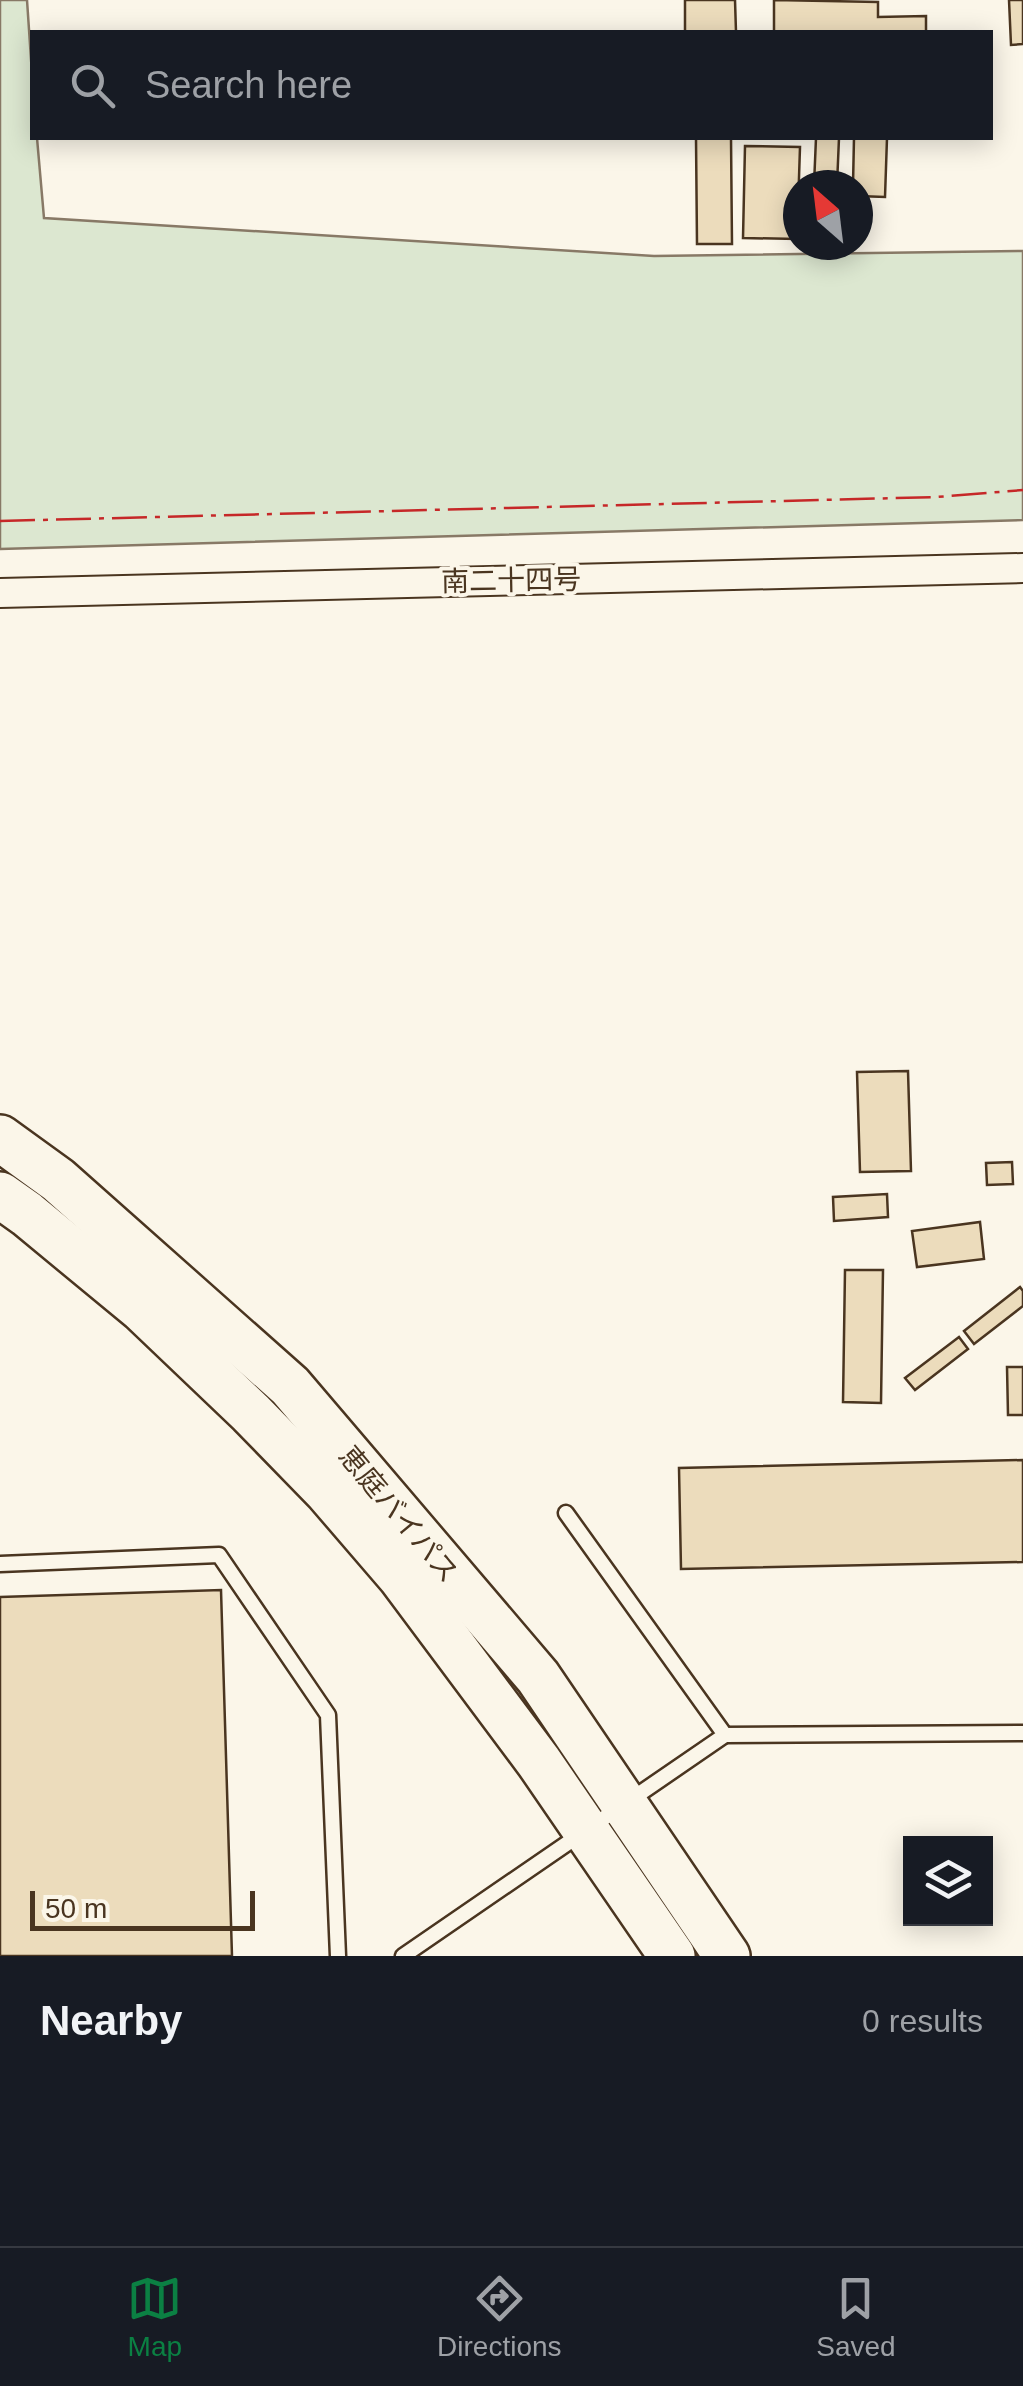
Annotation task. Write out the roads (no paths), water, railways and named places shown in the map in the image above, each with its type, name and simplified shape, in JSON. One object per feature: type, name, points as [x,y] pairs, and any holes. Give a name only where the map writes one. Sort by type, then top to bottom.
[{"type":"highway","name":"恵庭バイパス","points":[[0,1138],[58,1180],[290,1386],[538,1677],[726,1956]]},
{"type":"highway","name":"恵庭バイパス","points":[[0,1195],[142,1309],[328,1492],[401,1577],[539,1762],[672,1956]]},
{"type":"street","name":"南二十四号","points":[[0,593],[1023,568]]},
{"type":"lane","points":[[566,1513],[725,1735]]},
{"type":"lane","points":[[0,1564],[219,1555],[328,1715],[338,1956]]},
{"type":"lane","points":[[403,1956],[725,1735],[1023,1734]]}]
